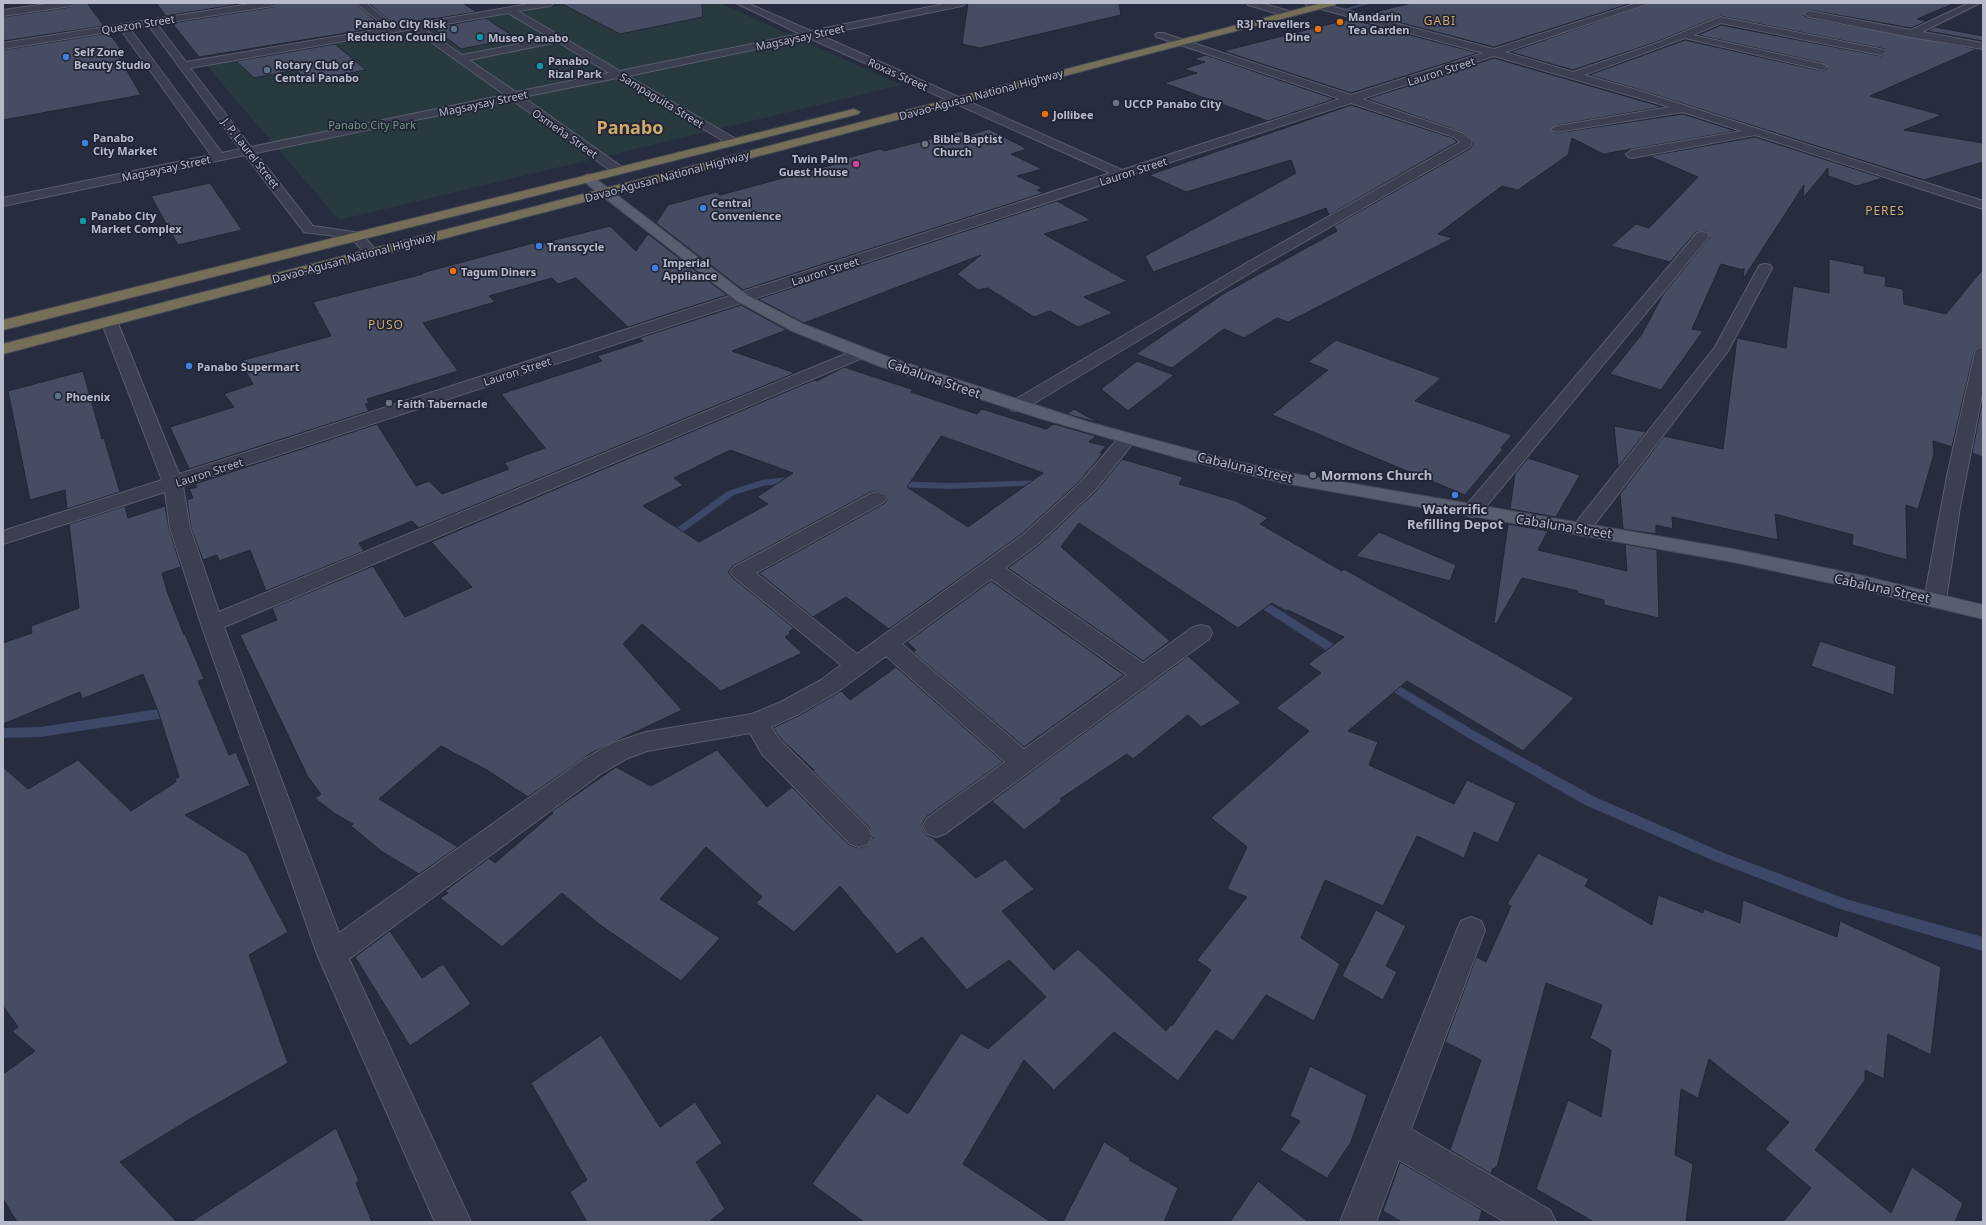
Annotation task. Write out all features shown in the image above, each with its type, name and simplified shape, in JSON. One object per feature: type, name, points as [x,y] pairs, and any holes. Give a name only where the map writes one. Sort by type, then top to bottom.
[{"type":"highway","points":[[1249,8],[1267,8],[1286,3]]},
{"type":"highway","name":"Davao-Agusan National Highway","points":[[3,349],[1332,3]]},
{"type":"highway","points":[[1156,36],[1181,30]]},
{"type":"highway","name":"Davao-Agusan National Highway","points":[[921,95],[951,88]]},
{"type":"highway","name":"Davao-Agusan National Highway","points":[[3,325],[868,108]]},
{"type":"highway","points":[[732,142],[752,154]]},
{"type":"main road","name":"Cabaluna Street","points":[[587,178],[742,298],[768,314],[812,335],[860,353],[1017,406],[1127,439],[1262,473],[1472,511],[1664,543],[1840,578],[1983,612]]},
{"type":"street","points":[[3,13],[71,3]]},
{"type":"street","name":"Quezon Street","points":[[3,46],[273,3]]},
{"type":"street","points":[[360,3],[395,30]]},
{"type":"street","points":[[183,66],[550,3]]},
{"type":"street","name":"Roxas Street","points":[[740,3],[1121,174]]},
{"type":"street","name":"Magsaysay Street","points":[[3,202],[219,158],[948,4],[962,3]]},
{"type":"street","points":[[1309,3],[1574,75],[1983,205]]},
{"type":"street","name":"Lauron Street","points":[[3,538],[1121,174],[1353,100],[1646,3]]},
{"type":"street","points":[[1910,34],[1976,3]]},
{"type":"street","points":[[1267,8],[1289,14]]},
{"type":"street","points":[[1824,9],[1805,15],[1983,46]]},
{"type":"street","name":"Sampaguita Street","points":[[510,10],[732,142]]},
{"type":"street","points":[[1574,75],[1660,45],[1720,20],[1880,52]]},
{"type":"street","name":"J. P. Laurel Street","points":[[151,22],[183,66],[309,229],[356,236]]},
{"type":"street","points":[[123,26],[219,158]]},
{"type":"street","name":"Osmeña Street","points":[[415,26],[618,170]]},
{"type":"street","points":[[1683,35],[1822,67]]},
{"type":"street","points":[[1017,406],[1242,272],[1466,144],[1463,138],[1458,135],[1182,42],[1156,36]]},
{"type":"street","points":[[461,58],[560,40]]},
{"type":"street","points":[[1557,129],[1684,109]]},
{"type":"street","points":[[1632,154],[1757,132]]},
{"type":"street","points":[[356,236],[371,253]]},
{"type":"street","points":[[1472,511],[1702,236]]},
{"type":"street","points":[[1580,529],[1722,348],[1765,268]]},
{"type":"street","points":[[109,321],[173,483],[180,528],[212,624],[332,954],[453,1222]]},
{"type":"street","points":[[1935,600],[1954,482],[1983,352]]},
{"type":"street","points":[[212,624],[860,353]]},
{"type":"street","points":[[332,954],[594,766],[619,751],[646,742],[756,723],[809,697],[857,666],[992,569],[1056,517],[1088,486],[1127,439]]},
{"type":"street","points":[[857,666],[741,572],[877,498]]},
{"type":"street","points":[[992,569],[1143,675]]},
{"type":"street","points":[[936,826],[1201,633]]},
{"type":"street","points":[[888,645],[1022,763]]},
{"type":"street","points":[[756,723],[772,747],[859,836]]},
{"type":"street","points":[[1358,1222],[1471,930]]},
{"type":"street","points":[[1392,1137],[1538,1222]]},
{"type":"green space","name":"Panabo City Park","points":[[572,3],[720,3],[901,85],[339,220],[207,66]]},
{"type":"building","points":[[76,3],[87,3],[104,26],[3,41],[3,17],[71,7]]},
{"type":"building","points":[[156,3],[246,3],[166,16]]},
{"type":"building","points":[[278,3],[355,3],[383,27],[199,57],[172,23],[273,7]]},
{"type":"building","points":[[368,3],[463,3],[476,12],[395,25]]},
{"type":"building","points":[[560,3],[702,3],[703,17],[620,34]]},
{"type":"building","points":[[968,3],[1119,3],[1121,15],[980,48],[962,44]]},
{"type":"building","points":[[1411,3],[1632,3],[1494,47],[1367,14]]},
{"type":"building","points":[[1651,3],[1955,3],[1917,19],[1927,21],[1911,28],[1809,10],[1803,15],[1809,18],[1977,49],[1870,96],[1942,115],[1904,130],[1983,143],[1983,162],[1924,180],[1589,75],[1685,40],[1822,71],[1828,68],[1822,63],[1698,35],[1721,25],[1881,56],[1887,52],[1885,49],[1720,16],[1656,42],[1573,70],[1510,52]]},
{"type":"building","points":[[486,18],[516,38],[461,49],[433,28]]},
{"type":"building","points":[[1350,19],[1478,53],[1351,93],[1223,51]]},
{"type":"building","points":[[1935,27],[1983,36],[1983,41],[1927,31]]},
{"type":"building","points":[[109,33],[122,51],[116,52],[141,95],[3,120],[3,50]]},
{"type":"building","points":[[335,44],[366,70],[308,81],[296,70],[254,78],[236,61]]},
{"type":"building","points":[[1206,55],[1335,99],[1268,121],[1164,83],[1197,73],[1184,69],[1205,62],[1193,59]]},
{"type":"building","points":[[1494,58],[1663,107],[1557,125],[1550,129],[1553,132],[1557,133],[1683,114],[1736,131],[1603,154],[1572,138],[1568,155],[1518,190],[1502,186],[1438,234],[1453,238],[1288,322],[1277,318],[1244,338],[1224,329],[1172,368],[1136,354],[1223,294],[1337,231],[1334,226],[1471,148],[1473,141],[1462,132],[1367,99]]},
{"type":"building","points":[[1351,105],[1453,138],[1457,142],[1329,215],[1326,208],[1153,272],[1145,256],[1296,173],[1291,160],[1186,192],[1149,175]]},
{"type":"building","points":[[989,129],[1027,149],[1011,154],[1042,169],[1017,176],[1043,188],[1037,190],[1043,193],[743,290],[656,223],[668,205],[716,192],[720,195],[835,164],[832,162],[880,149],[884,151],[961,131],[969,135]]},
{"type":"building","points":[[1755,137],[1883,178],[1857,186],[1828,176],[1828,168],[1803,198],[1804,185],[1743,279],[1744,268],[1743,270],[1721,264],[1692,329],[1703,331],[1661,390],[1610,374],[1642,334],[1664,293],[1710,237],[1707,232],[1696,232],[1670,262],[1611,246],[1636,224],[1649,228],[1698,177],[1649,156]]},
{"type":"building","points":[[210,183],[242,230],[178,245],[151,196]]},
{"type":"building","points":[[1057,201],[1091,220],[1044,234],[1127,281],[1084,297],[1113,313],[1078,327],[1050,311],[1034,317],[988,288],[978,290],[957,274],[981,255],[804,323],[758,299]]},
{"type":"building","points":[[610,226],[636,251],[648,234],[727,295],[628,327],[576,278],[558,284],[552,278],[489,296],[495,302],[423,323],[458,371],[367,399],[369,403],[365,404],[369,411],[189,469],[170,427],[234,407],[224,394],[253,384],[240,361],[331,336],[313,302],[423,274],[422,273],[533,243],[535,245]]},
{"type":"building","points":[[1829,259],[1864,266],[1864,273],[1886,277],[1885,286],[1903,289],[1904,304],[1946,314],[1983,269],[1983,346],[1977,348],[1974,352],[1952,447],[1933,441],[1934,454],[1918,509],[1906,505],[1907,560],[1852,545],[1853,535],[1775,514],[1778,540],[1672,517],[1673,529],[1656,525],[1656,534],[1623,529],[1620,494],[1664,436],[1723,449],[1737,338],[1786,348],[1793,286],[1829,293]]},
{"type":"building","points":[[741,305],[787,330],[732,351],[795,373],[419,528],[412,521],[359,543],[364,551],[266,591],[250,550],[219,561],[217,555],[203,560],[191,528],[187,500],[193,498],[189,489],[197,487],[195,484],[377,424],[416,486],[429,481],[442,494],[509,469],[504,463],[545,448],[501,394],[602,361],[597,356],[643,341],[639,338]]},
{"type":"building","points":[[1336,340],[1441,378],[1415,401],[1512,435],[1501,448],[1503,449],[1465,495],[1272,415],[1328,370],[1308,362]]},
{"type":"building","points":[[1137,361],[1174,375],[1128,411],[1101,389]]},
{"type":"building","points":[[844,367],[914,390],[911,392],[977,414],[982,409],[1046,429],[1054,424],[1096,436],[1089,442],[1106,446],[1100,453],[1103,453],[1080,481],[1023,533],[889,629],[846,597],[813,617],[759,573],[885,503],[888,498],[884,493],[877,491],[869,493],[733,566],[728,572],[733,578],[794,628],[789,632],[791,633],[785,637],[802,653],[721,691],[642,624],[623,644],[682,710],[591,753],[528,797],[487,770],[441,746],[379,799],[458,847],[419,874],[381,851],[351,826],[353,824],[334,813],[315,798],[321,794],[308,777],[240,635],[277,620],[272,608],[373,566],[405,617],[472,587],[431,542],[814,380],[817,381]],"holes":[[[941,436],[975,448],[1043,473],[968,527],[907,487]],[[730,450],[793,473],[757,497],[768,504],[699,542],[643,506],[683,485],[674,478]]]},
{"type":"building","points":[[83,371],[102,439],[104,438],[120,492],[67,509],[65,490],[30,500],[8,391]]},
{"type":"building","points":[[1983,398],[1983,457],[1972,453]]},
{"type":"building","points":[[1074,409],[1099,423],[1067,414]]},
{"type":"building","points":[[1614,426],[1646,432],[1618,467]]},
{"type":"building","points":[[1528,458],[1580,475],[1556,517],[1510,509],[1515,474]]},
{"type":"building","points":[[1122,459],[1183,477],[1179,484],[1236,501],[1268,518],[1260,524],[1342,571],[1344,569],[1574,698],[1523,751],[1407,681],[1348,731],[1378,742],[1369,765],[1454,804],[1467,780],[1516,803],[1498,843],[1474,832],[1464,858],[1417,836],[1383,906],[1325,880],[1301,938],[1340,964],[1314,1021],[1266,995],[1233,1041],[1216,1030],[1178,1081],[1114,1032],[1054,1090],[1024,1060],[963,1164],[1051,1222],[864,1222],[812,1184],[877,1094],[908,1114],[961,1033],[988,1049],[1046,997],[1009,960],[967,990],[922,937],[897,954],[840,886],[794,932],[756,903],[762,897],[706,847],[660,899],[720,938],[681,981],[599,924],[562,893],[502,947],[440,898],[448,893],[445,891],[489,858],[495,863],[553,813],[551,812],[616,767],[651,786],[717,750],[767,807],[792,787],[849,845],[859,848],[868,845],[873,837],[869,827],[813,771],[814,770],[781,739],[773,728],[800,715],[841,691],[850,700],[896,667],[1003,762],[926,817],[922,825],[926,835],[933,838],[976,878],[1005,859],[1034,889],[1002,911],[1054,970],[1078,949],[1166,1031],[1171,1025],[1172,1026],[1211,970],[1197,960],[1247,897],[1227,889],[1247,847],[1211,818],[1309,731],[1276,708],[1321,673],[1308,664],[1344,637],[1288,610],[1286,611],[1272,603],[1238,628],[1079,523],[1061,547],[1170,641],[1143,661],[1008,568],[1039,545],[1096,491]]},
{"type":"building","points":[[125,506],[128,518],[165,506],[169,528],[181,567],[162,573],[167,591],[184,635],[185,634],[204,679],[198,681],[229,755],[236,752],[250,785],[185,815],[247,854],[288,932],[249,955],[288,1063],[190,1119],[120,1162],[177,1222],[17,1222],[3,1199],[3,1074],[35,1051],[12,1031],[18,1027],[3,1006],[3,767],[28,789],[78,760],[131,811],[176,782],[175,779],[179,777],[158,711],[143,674],[82,699],[80,692],[3,724],[3,643],[32,633],[31,626],[79,608],[69,524]]},
{"type":"building","points":[[1508,524],[1548,531],[1538,550],[1627,571],[1625,544],[1657,550],[1659,618],[1604,605],[1604,600],[1577,593],[1578,591],[1522,578],[1496,624],[1494,623]]},
{"type":"building","points":[[1379,532],[1456,565],[1450,581],[1356,556]]},
{"type":"building","points":[[991,581],[1124,675],[1024,747],[913,652],[916,650],[907,642]]},
{"type":"building","points":[[1820,641],[1896,666],[1894,695],[1811,666]]},
{"type":"building","points":[[1188,656],[1241,703],[1201,727],[1188,715],[1133,759],[1127,754],[1060,799],[1062,801],[1024,830],[992,801]]},
{"type":"building","points":[[1538,853],[1589,879],[1585,886],[1652,925],[1658,895],[1703,913],[1704,909],[1740,923],[1743,900],[1837,937],[1840,921],[1941,967],[1931,1055],[1888,1034],[1884,1079],[1865,1070],[1865,1080],[1815,1150],[1891,1213],[1912,1167],[1963,1203],[1955,1222],[1783,1222],[1811,1188],[1765,1149],[1789,1122],[1709,1059],[1698,1098],[1681,1089],[1675,1155],[1693,1164],[1686,1222],[1594,1222],[1536,1189],[1568,1100],[1601,1117],[1611,1050],[1590,1038],[1602,1005],[1546,983],[1497,1167],[1496,1166],[1495,1169],[1493,1168],[1491,1174],[1450,1150],[1481,1060],[1445,1042],[1476,957],[1486,962],[1511,906],[1507,904]]},
{"type":"building","points":[[1376,910],[1406,926],[1386,966],[1397,972],[1383,1000],[1342,976]]},
{"type":"building","points":[[390,931],[422,978],[443,964],[471,1004],[410,1046],[355,957]]},
{"type":"building","points":[[601,1035],[660,1127],[695,1102],[722,1143],[696,1162],[725,1209],[709,1222],[587,1222],[570,1192],[587,1180],[531,1083]]},
{"type":"building","points":[[1310,1066],[1367,1095],[1351,1142],[1327,1178],[1280,1150],[1300,1121],[1290,1116]]},
{"type":"building","points":[[336,1128],[359,1181],[356,1183],[372,1222],[191,1222]]},
{"type":"building","points":[[1104,1142],[1130,1158],[1129,1160],[1178,1188],[1164,1222],[1063,1222]]},
{"type":"building","points":[[1400,1162],[1482,1210],[1479,1222],[1402,1222],[1383,1211]]},
{"type":"building","points":[[1258,1181],[1308,1222],[1230,1222]]},
{"type":"waterway","points":[[1347,9],[1370,3]]},
{"type":"waterway","points":[[668,538],[731,493],[762,483],[797,479]]},
{"type":"waterway","points":[[893,484],[950,486],[1044,483]]},
{"type":"waterway","points":[[1254,598],[1342,655]]},
{"type":"waterway","points":[[1386,682],[1474,736],[1590,801],[1719,857],[1845,905],[1983,944]]},
{"type":"waterway","points":[[3,733],[40,732],[172,712]]},
{"type":"place","name":"Mandarin Tea Garden","points":[[1340,22]]},
{"type":"place","name":"Panabo City Risk Reduction Council","points":[[454,29]]},
{"type":"place","name":"R3J Travellers Dine","points":[[1318,29]]},
{"type":"place","name":"Museo Panabo","points":[[480,37]]},
{"type":"place","name":"Self Zone Beauty Studio","points":[[66,57]]},
{"type":"place","name":"Panabo Rizal Park","points":[[540,66]]},
{"type":"place","name":"Rotary Club of Central Panabo","points":[[267,70]]},
{"type":"place","name":"UCCP Panabo City","points":[[1116,103]]},
{"type":"place","name":"Jollibee","points":[[1045,114]]},
{"type":"place","name":"Panabo City Market","points":[[85,143]]},
{"type":"place","name":"Bible Baptist Church","points":[[925,144]]},
{"type":"place","name":"Twin Palm Guest House","points":[[856,164]]},
{"type":"place","name":"Central Convenience","points":[[703,208]]},
{"type":"place","name":"Panabo City Market Complex","points":[[83,221]]},
{"type":"place","name":"Transcycle","points":[[539,246]]},
{"type":"place","name":"Imperial Appliance","points":[[655,268]]},
{"type":"place","name":"Tagum Diners","points":[[453,271]]},
{"type":"place","name":"Panabo Supermart","points":[[189,366]]},
{"type":"place","name":"Phoenix","points":[[58,396]]},
{"type":"place","name":"Faith Tabernacle","points":[[389,403]]},
{"type":"place","name":"Mormons Church","points":[[1313,475]]},
{"type":"place","name":"Waterrific Refilling Depot","points":[[1455,495]]},
{"type":"district","name":"GABI","points":[[1440,20]]},
{"type":"district","name":"Panabo","points":[[630,127]]},
{"type":"district","name":"PERES","points":[[1885,210]]},
{"type":"district","name":"PUSO","points":[[386,324]]}]
